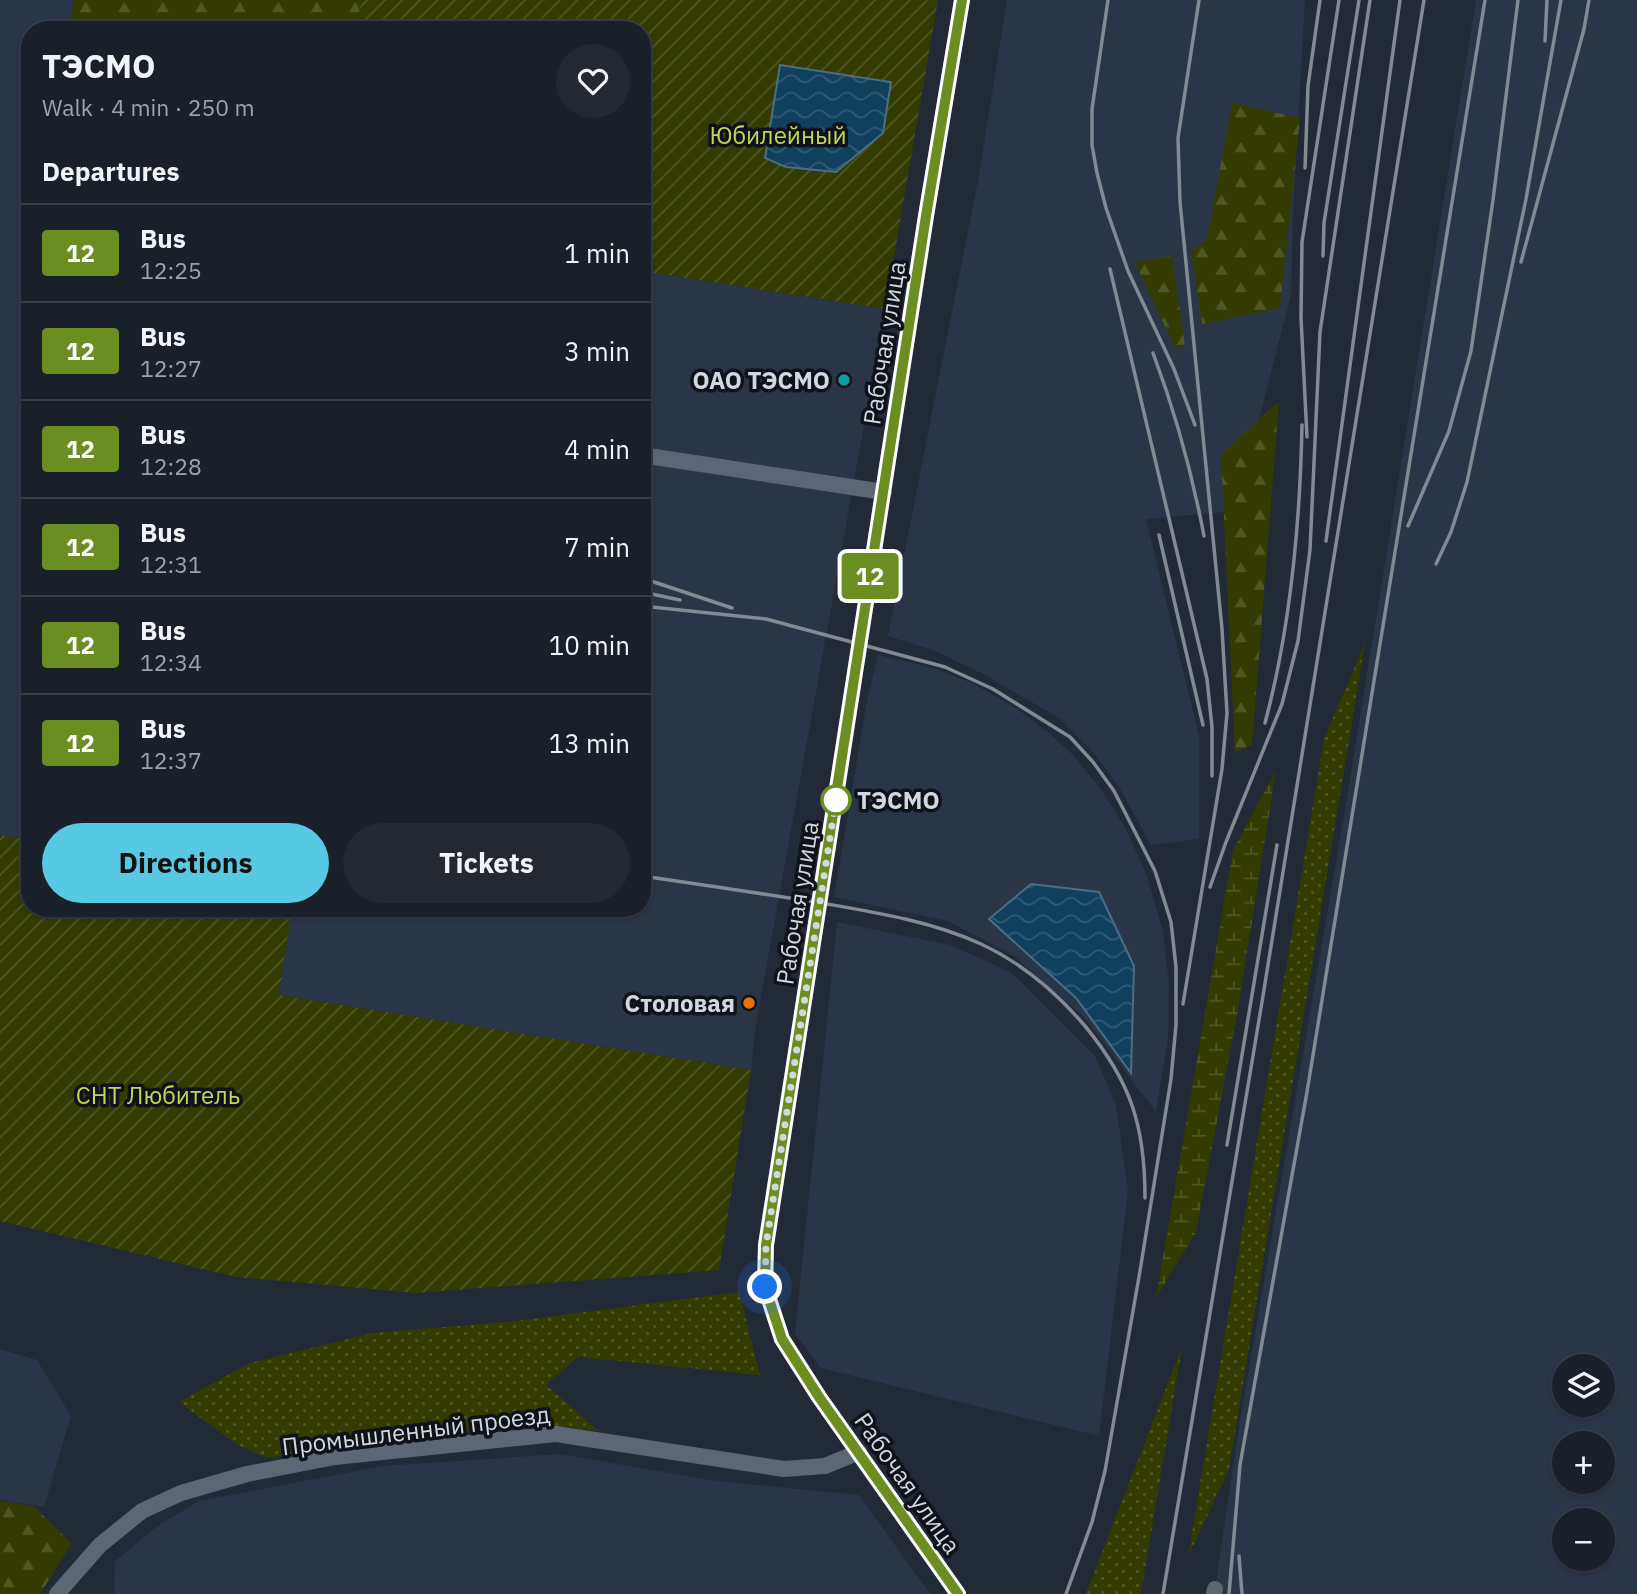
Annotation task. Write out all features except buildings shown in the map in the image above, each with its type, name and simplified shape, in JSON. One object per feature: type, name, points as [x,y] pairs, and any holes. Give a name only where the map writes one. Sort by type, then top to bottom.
[{"type":"street","name":"Рабочая улица","points":[[958,1594],[819,1397],[782,1339],[765,1287],[766,1245],[962,0]]},
{"type":"street","points":[[651,456],[884,492]]},
{"type":"street","name":"Промышленный проезд","points":[[57,1594],[100,1545],[142,1511],[181,1493],[234,1478],[335,1457],[556,1434],[784,1469],[825,1466],[859,1451]]},
{"type":"shaded area","points":[[0,0],[74,0],[71,21],[21,21],[21,838],[0,835]]},
{"type":"shaded area","points":[[1007,0],[1305,0],[1291,294],[1236,511],[1146,519],[1199,736],[1199,839],[1151,845],[1118,785],[1093,752],[1059,718],[985,675],[935,651],[888,636],[979,175]]},
{"type":"shaded area","points":[[1476,0],[1637,0],[1637,1594],[1214,1594],[1241,1415],[1346,804]]},
{"type":"shaded area","points":[[651,272],[885,309],[755,1030],[751,1070],[279,995],[291,917],[651,917]]},
{"type":"shaded area","points":[[878,655],[933,668],[972,683],[1016,708],[1074,756],[1100,788],[1125,827],[1147,876],[1163,931],[1169,985],[1168,1038],[1156,1112],[1084,1017],[1014,956],[948,921],[834,897],[867,701]]},
{"type":"shaded area","points":[[837,922],[951,945],[1012,973],[1095,1056],[1116,1105],[1128,1191],[1099,1436],[821,1368],[795,1334]]},
{"type":"shaded area","points":[[0,1349],[37,1360],[71,1416],[44,1507],[0,1500]]},
{"type":"shaded area","points":[[560,1454],[716,1481],[859,1495],[930,1594],[114,1594],[115,1561],[159,1525],[199,1501],[383,1466]]},
{"type":"green space","points":[[74,0],[361,0],[358,21],[71,21]]},
{"type":"green space","name":"Юбилейный","points":[[361,0],[938,0],[885,309],[651,272],[651,21],[358,21]]},
{"type":"green space","points":[[1232,103],[1300,118],[1280,308],[1202,324],[1191,250],[1207,240]]},
{"type":"green space","points":[[1172,256],[1185,346],[1175,348],[1135,262]]},
{"type":"green space","points":[[1279,401],[1252,745],[1235,752],[1221,454]]},
{"type":"green space","points":[[1365,643],[1229,1469],[1188,1557],[1324,739]]},
{"type":"green space","points":[[1276,770],[1237,1015],[1196,1232],[1156,1298],[1233,850]]},
{"type":"green space","name":"СНТ Любитель","points":[[0,835],[21,838],[21,917],[291,917],[279,995],[751,1070],[719,1270],[416,1293],[236,1277],[0,1221]]},
{"type":"green space","points":[[739,1292],[760,1375],[578,1357],[546,1385],[599,1431],[550,1425],[441,1433],[267,1458],[238,1445],[179,1402],[250,1363],[372,1333],[515,1321]]},
{"type":"green space","points":[[1182,1347],[1141,1594],[1086,1594]]},
{"type":"green space","points":[[0,1501],[33,1506],[72,1543],[40,1594],[0,1594]]},
{"type":"water","points":[[780,65],[891,82],[883,133],[836,172],[786,167],[765,158]]},
{"type":"water","points":[[1031,884],[1099,892],[1134,966],[1131,1073],[1076,998],[989,919]]},
{"type":"railway","points":[[1108,0],[1092,109],[1092,145],[1097,173],[1128,271],[1174,369],[1195,425]]},
{"type":"railway","points":[[1183,1004],[1222,769],[1227,713],[1222,629],[1180,202],[1178,138],[1199,0]]},
{"type":"railway","points":[[1305,168],[1308,86],[1320,0]]},
{"type":"railway","points":[[1307,437],[1301,318],[1302,242],[1339,0]]},
{"type":"railway","points":[[1323,256],[1324,223],[1359,0]]},
{"type":"railway","points":[[1210,887],[1282,704],[1298,641],[1310,550],[1320,332],[1370,0]]},
{"type":"railway","points":[[1326,541],[1400,0]]},
{"type":"railway","points":[[1163,1594],[1424,0]]},
{"type":"railway","points":[[1229,1594],[1240,1465],[1307,1092],[1485,0]]},
{"type":"railway","points":[[1408,526],[1449,431],[1471,351],[1518,0]]},
{"type":"railway","points":[[1545,41],[1547,0]]},
{"type":"railway","points":[[1436,564],[1451,532],[1467,482],[1526,199],[1561,0]]},
{"type":"railway","points":[[1521,262],[1584,29],[1589,0]]},
{"type":"railway","points":[[1110,269],[1207,679],[1212,727],[1212,776]]},
{"type":"railway","points":[[1153,353],[1183,444],[1204,536]]},
{"type":"railway","points":[[1265,723],[1288,613],[1299,501],[1302,425]]},
{"type":"railway","points":[[1159,535],[1203,725]]},
{"type":"railway","points":[[651,581],[732,608]]},
{"type":"railway","points":[[651,594],[680,600]]},
{"type":"railway","points":[[651,607],[766,619],[945,667],[993,689],[1070,737],[1093,762],[1114,791],[1155,871],[1171,922],[1176,967],[1176,1025],[1171,1079],[1105,1471],[1092,1522],[1066,1594]]},
{"type":"railway","points":[[1227,1145],[1277,845]]},
{"type":"railway","points":[[651,877],[906,919],[963,936],[1010,960],[1038,979],[1062,1002],[1085,1026],[1114,1066],[1132,1106],[1138,1127],[1145,1198]]},
{"type":"railway","points":[[1239,1556],[1242,1594]]},
{"type":"bus line","name":"12","points":[[958,1594],[819,1397],[782,1339],[765,1287],[766,1245],[962,0]]},
{"type":"place","name":"ОАО ТЭСМО","points":[[844,380]]},
{"type":"place","name":"ТЭСМО","points":[[836,800]]},
{"type":"place","name":"Столовая","points":[[749,1003]]},
{"type":"route","points":[[765,1287],[766,1245],[836,800]]}]
